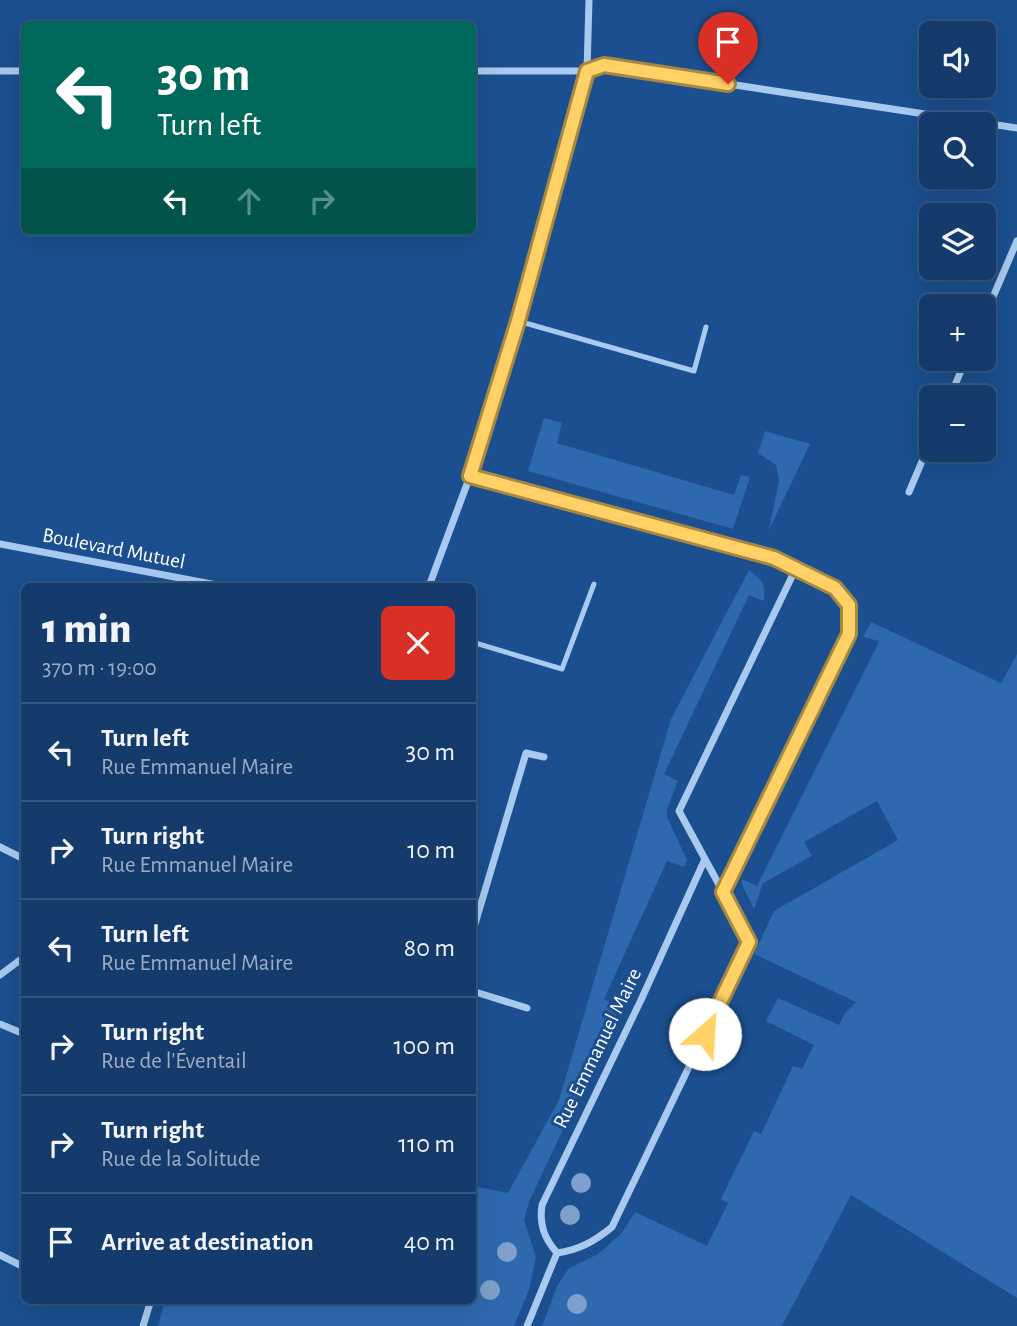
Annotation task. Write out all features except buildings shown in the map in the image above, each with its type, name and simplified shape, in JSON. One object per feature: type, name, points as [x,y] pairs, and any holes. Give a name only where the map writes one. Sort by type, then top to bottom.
[{"type":"street","points":[[430,583],[470,476],[518,321],[587,71],[589,0]]},
{"type":"street","points":[[476,71],[587,71],[604,65],[1017,128]]},
{"type":"street","points":[[0,71],[21,71]]},
{"type":"street","points":[[994,294],[1017,241]]},
{"type":"street","points":[[909,492],[922,462]]},
{"type":"street","points":[[470,476],[774,558],[835,588],[849,605],[849,634],[723,892]]},
{"type":"street","name":"Boulevard Mutuel","points":[[0,544],[206,583]]},
{"type":"street","points":[[527,1326],[557,1253],[572,1251],[596,1240],[612,1227],[749,942],[679,811],[796,568]]},
{"type":"street","points":[[476,920],[526,753],[544,757]]},
{"type":"street","points":[[0,847],[21,858]]},
{"type":"street","name":"Rue Emmanuel Maire","points":[[557,1253],[547,1242],[539,1221],[542,1205],[705,859]]},
{"type":"street","points":[[0,975],[21,959]]},
{"type":"street","points":[[476,992],[527,1008]]},
{"type":"street","points":[[0,1024],[21,1033]]},
{"type":"street","points":[[0,1255],[21,1266]]},
{"type":"street","points":[[143,1326],[150,1304]]},
{"type":"lane","points":[[518,321],[694,371],[706,327]]},
{"type":"lane","points":[[476,643],[562,669],[594,584]]},
{"type":"shaded area","points":[[544,418],[562,423],[557,443],[734,495],[741,475],[750,477],[733,529],[528,471]]},
{"type":"shaded area","points":[[765,431],[810,444],[769,530],[779,481],[776,465],[758,453]]},
{"type":"shaded area","points":[[749,570],[762,583],[764,601],[749,595],[664,774],[678,781],[667,809],[667,817],[687,860],[684,867],[667,861],[604,999],[620,1008],[529,1202],[524,1220],[536,1257],[529,1290],[514,1326],[158,1326],[164,1304],[476,1304],[476,1187],[508,1193],[559,1100],[671,719]]},
{"type":"shaded area","points":[[871,622],[1001,683],[1017,654],[1017,1298],[851,1195],[782,1326],[542,1326],[557,1286],[568,1269],[598,1254],[621,1234],[635,1212],[707,1246],[728,1203],[721,1199],[754,1131],[761,1134],[793,1066],[802,1069],[814,1045],[766,1021],[778,998],[839,1025],[845,1013],[856,1002],[754,954],[774,911],[898,840],[877,801],[804,842],[812,856],[763,883],[754,909],[742,885],[742,879],[757,886],[878,644],[879,641],[863,637]]},
{"type":"route","points":[[705,1034],[749,942],[723,892],[849,634],[849,605],[835,588],[774,558],[470,476],[518,321],[587,71],[604,65],[728,84]]}]
